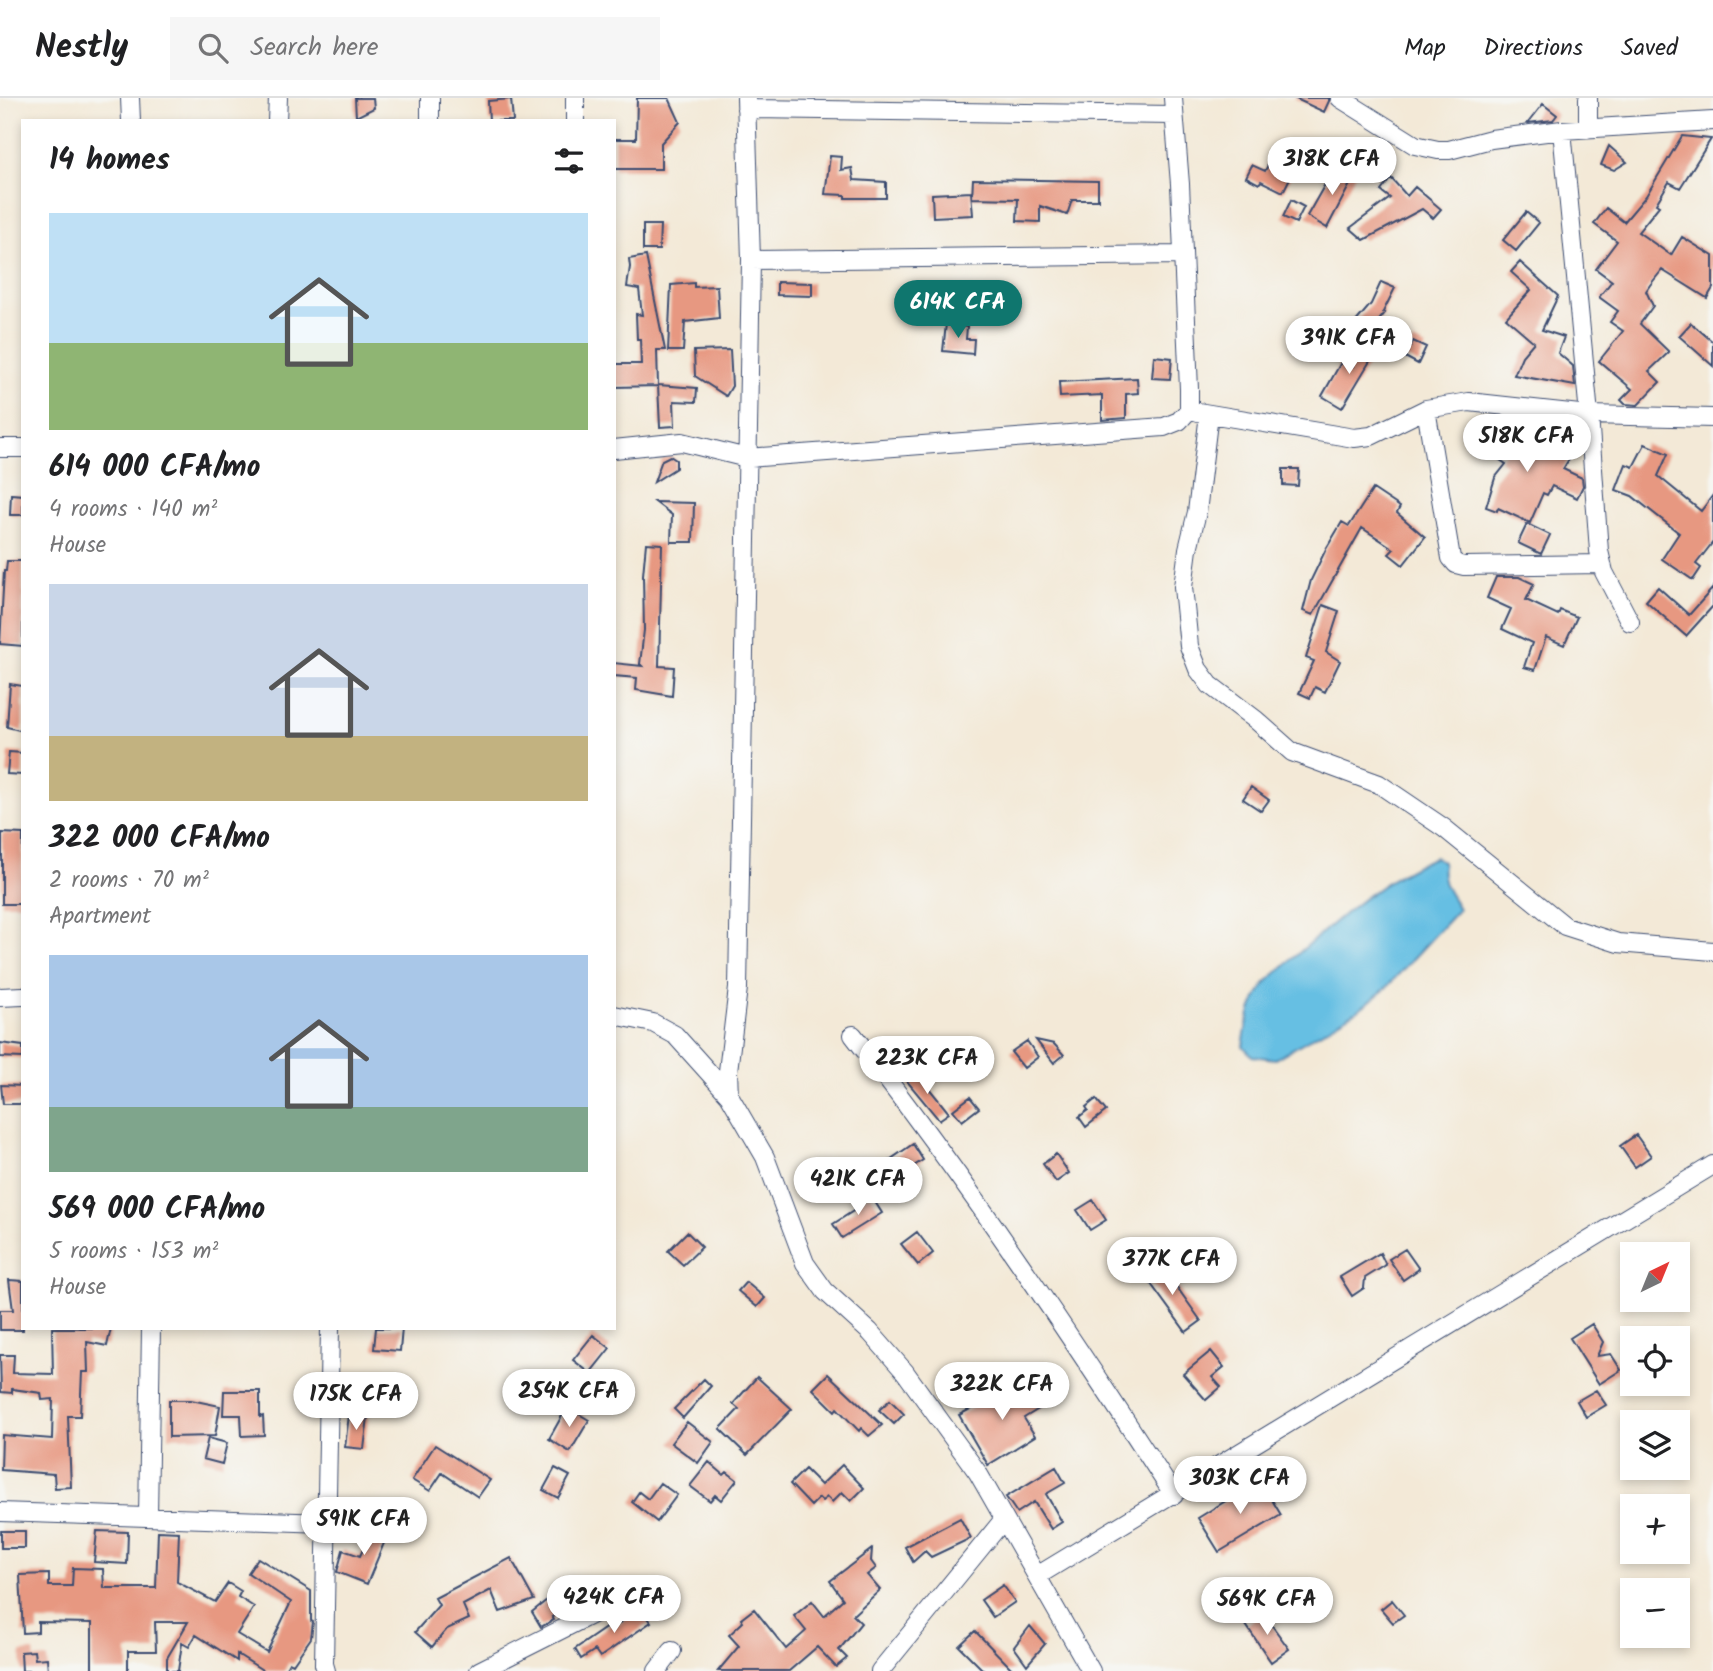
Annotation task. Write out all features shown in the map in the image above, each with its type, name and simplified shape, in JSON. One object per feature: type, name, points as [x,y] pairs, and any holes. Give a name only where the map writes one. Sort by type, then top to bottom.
[{"type":"street","points":[[130,98],[131,119]]},
{"type":"street","points":[[277,119],[278,98]]},
{"type":"street","points":[[429,119],[430,98]]},
{"type":"street","points":[[575,98],[575,119]]},
{"type":"street","points":[[1340,98],[1415,145],[1438,150],[1449,150],[1491,139],[1562,130],[1713,121]]},
{"type":"street","points":[[1588,98],[1588,129]]},
{"type":"street","points":[[616,449],[682,442],[747,458],[1164,427],[1179,421],[1189,410],[1183,255],[1173,106],[746,104],[751,260],[747,458],[738,988],[728,1071],[729,1095]]},
{"type":"street","points":[[1562,130],[1599,551],[1602,564],[1630,622]]},
{"type":"street","points":[[751,260],[1183,255]]},
{"type":"street","points":[[1189,410],[1354,438],[1371,436],[1426,409],[1469,402],[1589,415],[1713,418]]},
{"type":"street","points":[[1426,409],[1446,536],[1451,558],[1456,564],[1602,564]]},
{"type":"street","points":[[1209,414],[1197,512],[1188,549],[1184,587],[1189,646],[1198,669],[1210,685],[1292,751],[1379,784],[1444,828],[1565,926],[1618,943],[1713,951]]},
{"type":"street","points":[[0,448],[21,448]]},
{"type":"street","points":[[0,997],[21,996]]},
{"type":"street","points":[[616,1015],[653,1023],[675,1035],[729,1095],[765,1157],[805,1262],[814,1277],[837,1303],[870,1332],[905,1372],[978,1474],[1037,1576],[1085,1668]]},
{"type":"street","points":[[853,1035],[919,1123],[1076,1345],[1174,1495]]},
{"type":"street","points":[[1037,1576],[1713,1166]]},
{"type":"street","points":[[148,1517],[151,1330]]},
{"type":"street","points":[[326,1671],[330,1330]]},
{"type":"street","points":[[0,1512],[326,1523]]},
{"type":"street","points":[[880,1671],[1004,1519]]},
{"type":"street","points":[[479,1671],[630,1595]]},
{"type":"street","points":[[657,1671],[673,1651]]},
{"type":"water","points":[[1435,857],[1443,862],[1444,882],[1459,909],[1384,990],[1357,1011],[1275,1059],[1252,1056],[1243,1046],[1247,1024],[1257,997],[1269,980],[1363,899],[1398,876]]},
{"type":"building","points":[[355,98],[373,98],[374,108],[356,117]]},
{"type":"building","points":[[637,98],[669,98],[680,122],[661,143],[661,169],[616,169],[616,139],[636,139]]},
{"type":"building","points":[[1294,98],[1329,98],[1329,101],[1324,112]]},
{"type":"building","points":[[511,99],[513,119],[489,119],[488,101]]},
{"type":"building","points":[[1543,104],[1557,115],[1553,120],[1528,123]]},
{"type":"building","points":[[1682,136],[1711,139],[1680,188],[1669,182],[1656,204],[1659,206],[1638,232],[1671,255],[1682,237],[1713,256],[1713,288],[1707,298],[1662,270],[1650,285],[1646,291],[1653,306],[1640,324],[1669,352],[1649,371],[1660,382],[1638,405],[1625,404],[1621,400],[1632,389],[1599,361],[1623,331],[1610,322],[1618,311],[1599,297],[1612,281],[1596,269],[1617,241],[1594,224],[1606,208],[1624,222],[1646,196]]},
{"type":"building","points":[[1609,146],[1627,162],[1614,170],[1601,165]]},
{"type":"building","points":[[830,156],[842,157],[841,170],[852,168],[854,180],[886,182],[886,198],[845,198],[845,195],[825,194]]},
{"type":"building","points":[[1269,163],[1292,174],[1283,192],[1246,177],[1252,165],[1265,171]]},
{"type":"building","points":[[1344,164],[1357,171],[1327,228],[1307,216],[1328,179],[1335,184]]},
{"type":"building","points":[[1391,178],[1407,196],[1415,187],[1441,209],[1433,218],[1422,209],[1364,240],[1350,228],[1390,198],[1381,191]]},
{"type":"building","points":[[973,179],[1098,181],[1098,200],[1072,200],[1067,215],[1040,206],[1040,222],[1017,221],[1018,199],[972,198]]},
{"type":"building","points":[[971,192],[973,215],[933,217],[932,194]]},
{"type":"building","points":[[1291,200],[1304,207],[1296,223],[1283,217]]},
{"type":"building","points":[[1526,212],[1539,223],[1516,251],[1503,240]]},
{"type":"building","points":[[643,225],[660,225],[659,250],[643,250]]},
{"type":"building","points":[[646,256],[665,350],[657,350],[658,386],[616,387],[616,364],[641,364],[636,314],[642,315],[639,289],[627,287],[629,259]]},
{"type":"building","points":[[1520,262],[1558,296],[1542,330],[1564,337],[1558,353],[1573,366],[1575,386],[1514,375],[1522,356],[1534,342],[1506,318],[1531,290],[1511,272]]},
{"type":"building","points":[[777,282],[812,283],[812,296],[777,295]]},
{"type":"building","points":[[1381,282],[1395,288],[1383,312],[1385,313],[1362,341],[1349,330],[1371,304]]},
{"type":"building","points":[[694,283],[694,287],[717,286],[719,318],[685,322],[683,351],[668,351],[671,285]]},
{"type":"building","points":[[1691,323],[1713,342],[1713,366],[1679,336]]},
{"type":"building","points":[[946,324],[967,327],[966,339],[974,339],[973,354],[943,351]]},
{"type":"building","points":[[1366,339],[1379,346],[1342,408],[1322,396],[1343,359],[1353,366]]},
{"type":"building","points":[[1413,341],[1426,347],[1418,364],[1405,357]]},
{"type":"building","points":[[730,350],[732,386],[726,396],[695,376],[694,351]]},
{"type":"building","points":[[1154,356],[1172,358],[1170,379],[1152,378]]},
{"type":"building","points":[[1137,378],[1138,393],[1126,394],[1126,418],[1102,420],[1102,395],[1060,397],[1059,382]]},
{"type":"building","points":[[658,385],[697,388],[696,402],[674,401],[675,426],[660,427]]},
{"type":"building","points":[[1535,425],[1546,429],[1542,442],[1569,459],[1563,469],[1582,478],[1583,486],[1577,498],[1552,486],[1547,495],[1543,493],[1530,523],[1498,508],[1497,511],[1486,507],[1495,478],[1506,464],[1500,460],[1509,446],[1474,445],[1475,429],[1498,430],[1527,450]]},
{"type":"building","points":[[1645,444],[1668,454],[1658,476],[1701,511],[1713,495],[1713,542],[1696,564],[1701,568],[1693,580],[1662,559],[1679,533],[1632,496],[1616,490],[1626,464],[1633,467]]},
{"type":"building","points":[[670,456],[676,460],[676,468],[654,482],[662,460]]},
{"type":"building","points":[[1283,469],[1299,469],[1298,486],[1283,485]]},
{"type":"building","points":[[1373,489],[1400,507],[1397,513],[1425,537],[1403,565],[1389,554],[1394,549],[1362,528],[1313,615],[1303,611],[1311,580],[1326,549],[1342,522],[1349,526]]},
{"type":"building","points":[[11,494],[21,495],[21,515],[10,515]]},
{"type":"building","points":[[655,502],[694,503],[693,542],[671,542],[672,515]]},
{"type":"building","points":[[1527,524],[1550,535],[1541,554],[1518,543]]},
{"type":"building","points":[[646,543],[662,544],[659,666],[674,667],[672,696],[636,690],[637,678],[616,676],[616,663],[642,666]]},
{"type":"building","points":[[7,561],[21,561],[21,646],[0,644]]},
{"type":"building","points":[[1496,577],[1519,577],[1534,584],[1526,600],[1558,615],[1560,610],[1577,617],[1564,645],[1546,637],[1535,670],[1524,667],[1532,643],[1502,629],[1511,609],[1487,598]]},
{"type":"building","points":[[1658,587],[1689,615],[1713,588],[1713,606],[1686,636],[1646,601]]},
{"type":"building","points":[[1323,605],[1339,611],[1326,652],[1340,661],[1325,692],[1315,687],[1310,698],[1299,693],[1314,661],[1306,658]]},
{"type":"building","points":[[10,684],[21,686],[21,730],[7,727]]},
{"type":"building","points":[[9,752],[21,753],[21,775],[7,774]]},
{"type":"building","points":[[1251,787],[1269,800],[1261,811],[1243,799]]},
{"type":"building","points":[[2,833],[21,834],[21,904],[2,904]]},
{"type":"building","points":[[1036,1040],[1054,1044],[1064,1055],[1054,1063]]},
{"type":"building","points":[[1027,1041],[1038,1057],[1024,1068],[1011,1052]]},
{"type":"building","points":[[0,1043],[21,1046],[21,1058],[0,1057]]},
{"type":"building","points":[[916,1072],[949,1113],[939,1120],[906,1080]]},
{"type":"building","points":[[1,1085],[21,1086],[21,1104],[3,1104]]},
{"type":"building","points":[[970,1097],[979,1108],[962,1121],[953,1110]]},
{"type":"building","points":[[1096,1099],[1106,1111],[1086,1127],[1079,1117]]},
{"type":"building","points":[[1636,1135],[1651,1156],[1635,1167],[1620,1146]]},
{"type":"building","points":[[913,1144],[923,1160],[876,1191],[862,1179]]},
{"type":"building","points":[[1056,1154],[1069,1173],[1056,1182],[1043,1164]]},
{"type":"building","points":[[870,1194],[882,1213],[842,1238],[833,1224],[858,1208],[855,1204]]},
{"type":"building","points":[[1093,1200],[1106,1220],[1090,1230],[1077,1210]]},
{"type":"building","points":[[687,1232],[702,1247],[683,1265],[668,1251]]},
{"type":"building","points":[[917,1232],[933,1253],[918,1265],[901,1244]]},
{"type":"building","points":[[1405,1249],[1419,1269],[1403,1280],[1389,1259]]},
{"type":"building","points":[[1380,1253],[1386,1265],[1365,1278],[1364,1288],[1352,1296],[1340,1277]]},
{"type":"building","points":[[1159,1262],[1201,1321],[1186,1332],[1143,1273]]},
{"type":"building","points":[[9,1280],[21,1281],[21,1330],[0,1330],[0,1310],[13,1310]]},
{"type":"building","points":[[746,1282],[765,1298],[757,1307],[738,1291]]},
{"type":"building","points":[[1592,1324],[1603,1342],[1597,1356],[1611,1354],[1620,1371],[1599,1384],[1570,1338]]},
{"type":"building","points":[[52,1330],[111,1330],[107,1346],[87,1342],[88,1372],[82,1372],[80,1416],[68,1416],[71,1487],[55,1488],[54,1474],[1,1470],[2,1435],[52,1439],[53,1399],[42,1400],[41,1393],[12,1389],[12,1393],[1,1392],[0,1355],[14,1355],[13,1373],[53,1374]]},
{"type":"building","points":[[376,1330],[402,1330],[400,1351],[374,1349]]},
{"type":"building","points":[[593,1335],[610,1348],[590,1373],[573,1360]]},
{"type":"building","points":[[1211,1351],[1224,1367],[1212,1377],[1221,1387],[1206,1400],[1183,1374]]},
{"type":"building","points":[[828,1374],[882,1425],[869,1436],[861,1428],[859,1431],[837,1408],[835,1411],[813,1389]]},
{"type":"building","points":[[757,1377],[792,1409],[747,1455],[720,1429],[739,1409],[733,1404]]},
{"type":"building","points":[[704,1379],[711,1386],[683,1418],[674,1409]]},
{"type":"building","points":[[1026,1383],[1042,1407],[1024,1418],[1035,1436],[988,1465],[959,1415],[1006,1390],[1009,1394]]},
{"type":"building","points":[[1596,1390],[1606,1405],[1586,1417],[1577,1401]]},
{"type":"building","points":[[224,1391],[260,1391],[260,1417],[263,1416],[264,1435],[242,1436],[241,1415],[223,1415]]},
{"type":"building","points":[[169,1400],[191,1400],[220,1406],[215,1436],[169,1437]]},
{"type":"building","points":[[890,1400],[904,1414],[894,1424],[879,1410]]},
{"type":"building","points":[[567,1407],[589,1420],[570,1452],[549,1439]]},
{"type":"building","points":[[349,1415],[368,1417],[364,1449],[345,1447]]},
{"type":"building","points":[[687,1422],[713,1442],[698,1463],[671,1443]]},
{"type":"building","points":[[208,1438],[227,1443],[222,1464],[203,1459]]},
{"type":"building","points":[[435,1445],[490,1480],[478,1497],[442,1473],[430,1491],[412,1480]]},
{"type":"building","points":[[709,1462],[724,1475],[727,1472],[737,1480],[721,1500],[715,1495],[710,1501],[690,1486]]},
{"type":"building","points":[[842,1465],[864,1488],[851,1501],[842,1492],[832,1502],[827,1497],[822,1501],[819,1498],[811,1506],[790,1484],[805,1469],[821,1485]]},
{"type":"building","points":[[1056,1467],[1065,1483],[1046,1494],[1062,1522],[1051,1529],[1034,1502],[1017,1513],[1006,1497]]},
{"type":"building","points":[[555,1468],[570,1476],[558,1498],[543,1490]]},
{"type":"building","points":[[1260,1480],[1281,1515],[1219,1552],[1198,1518]]},
{"type":"building","points":[[660,1483],[677,1495],[657,1522],[632,1502],[639,1492],[648,1499]]},
{"type":"building","points":[[960,1518],[971,1538],[931,1557],[925,1551],[913,1562],[905,1547]]},
{"type":"building","points":[[375,1524],[389,1531],[367,1584],[337,1572],[343,1550],[360,1556]]},
{"type":"building","points":[[1,1531],[25,1531],[25,1548],[1,1548]]},
{"type":"building","points":[[97,1531],[128,1532],[127,1564],[94,1562]]},
{"type":"building","points":[[158,1531],[179,1532],[177,1582],[215,1602],[228,1583],[241,1591],[238,1597],[254,1607],[237,1634],[267,1652],[291,1602],[248,1573],[258,1558],[311,1591],[311,1638],[293,1664],[289,1662],[284,1671],[264,1671],[237,1654],[237,1661],[196,1635],[189,1647],[182,1643],[178,1671],[167,1671],[167,1658],[188,1622],[155,1622],[156,1651],[128,1651],[128,1671],[92,1671],[92,1623],[38,1622],[38,1632],[23,1633],[20,1575],[49,1574],[49,1586],[72,1586],[73,1568],[103,1569],[104,1588],[156,1588]]},
{"type":"building","points":[[872,1549],[871,1561],[876,1568],[867,1575],[880,1590],[853,1615],[861,1623],[839,1650],[847,1658],[836,1667],[817,1647],[789,1671],[718,1671],[739,1646],[729,1635],[743,1622],[741,1619],[754,1609],[786,1649],[806,1631],[794,1616],[812,1601],[824,1616],[843,1599],[830,1581]]},
{"type":"building","points":[[511,1558],[534,1600],[500,1612],[491,1590],[463,1605],[469,1619],[447,1629],[432,1647],[415,1632],[439,1605],[435,1598]]},
{"type":"building","points":[[1003,1585],[1015,1602],[993,1617],[981,1600]]},
{"type":"building","points":[[558,1591],[569,1603],[552,1617],[554,1620],[541,1627],[532,1612]]},
{"type":"building","points":[[1392,1600],[1404,1615],[1393,1623],[1381,1609]]},
{"type":"building","points":[[641,1608],[651,1622],[600,1657],[595,1650],[581,1659],[575,1649]]},
{"type":"building","points":[[1263,1613],[1289,1649],[1271,1662],[1246,1625]]},
{"type":"building","points":[[1030,1626],[1045,1644],[1027,1665],[1014,1647]]},
{"type":"building","points":[[975,1631],[1014,1671],[984,1671],[959,1646]]},
{"type":"building","points":[[34,1651],[35,1659],[47,1658],[48,1671],[22,1671],[21,1652]]}]
